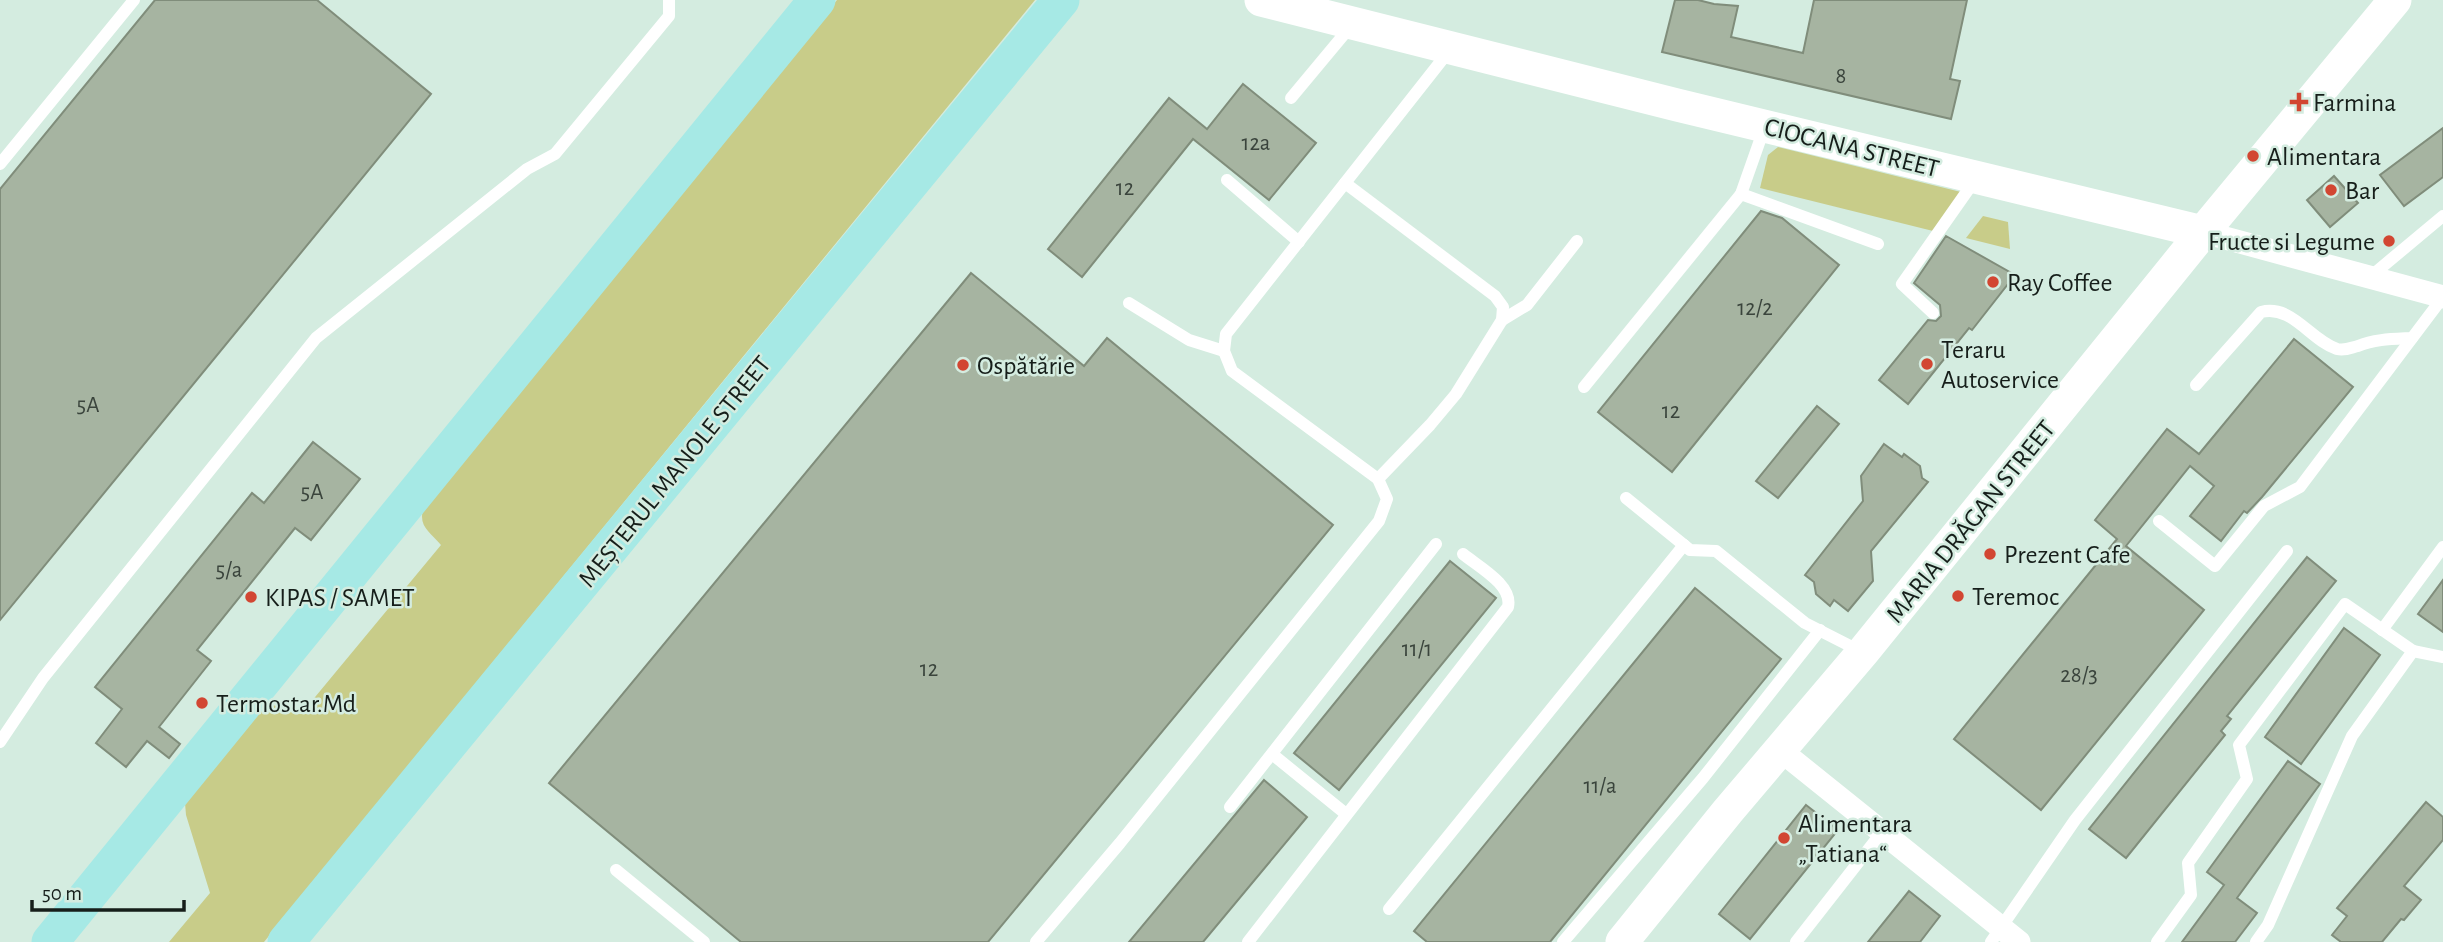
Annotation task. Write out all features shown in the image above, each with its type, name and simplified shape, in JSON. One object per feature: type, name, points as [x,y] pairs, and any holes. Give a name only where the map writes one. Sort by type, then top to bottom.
[{"type":"main road","points":[[50,942],[817,0]]},
{"type":"main road","name":"MEȘTERUL MANOLE STREET","points":[[286,942],[1061,0]]},
{"type":"main road","name":"CIOCANA STREET","points":[[1261,0],[2203,232]]},
{"type":"main road","name":"MARIA DRĂGAN STREET","points":[[1622,942],[1863,652],[2395,0]]},
{"type":"street","name":"CIOCANA STREET","points":[[2203,232],[2443,297]]},
{"type":"street","points":[[1780,750],[1882,832],[1996,935],[2020,942]]},
{"type":"lane","points":[[0,164],[134,0]]},
{"type":"lane","points":[[0,742],[43,677],[316,338],[527,169],[555,154],[669,16],[669,0]]},
{"type":"lane","points":[[1291,98],[1353,23]]},
{"type":"lane","points":[[1036,942],[1120,843],[1379,520],[1387,499],[1378,479],[1232,372],[1224,351],[1226,334],[1451,48]]},
{"type":"lane","points":[[1584,387],[1741,194],[1765,126]]},
{"type":"lane","points":[[1933,313],[1902,284],[1978,177]]},
{"type":"lane","points":[[1227,180],[1299,242]]},
{"type":"lane","points":[[1345,183],[1495,296],[1503,307],[1502,320]]},
{"type":"lane","points":[[1741,194],[1878,244]]},
{"type":"lane","points":[[2370,277],[2443,216]]},
{"type":"lane","points":[[1378,479],[1456,394],[1502,320],[1527,305],[1577,241]]},
{"type":"lane","points":[[2159,521],[2215,566],[2264,506],[2300,487],[2443,297]]},
{"type":"lane","points":[[1129,303],[1189,340],[1224,351]]},
{"type":"lane","points":[[2196,385],[2261,312],[2272,309],[2286,314],[2335,348],[2346,350],[2378,340],[2412,338]]},
{"type":"lane","points":[[1626,498],[1690,550],[1716,551],[1805,623],[1863,652]]},
{"type":"lane","points":[[1230,807],[1436,544]]},
{"type":"lane","points":[[1389,909],[1684,545]]},
{"type":"lane","points":[[2382,630],[2443,547]]},
{"type":"lane","points":[[1996,935],[2075,820],[2287,551]]},
{"type":"lane","points":[[1248,942],[1508,607],[1510,599],[1506,589],[1463,554]]},
{"type":"lane","points":[[2157,942],[2191,895],[2188,863],[2247,779],[2239,745],[2345,604],[2413,651],[2443,657]]},
{"type":"lane","points":[[1563,942],[1703,778],[1820,630]]},
{"type":"lane","points":[[2256,942],[2269,925],[2352,736],[2413,651]]},
{"type":"lane","points":[[1272,754],[1346,814]]},
{"type":"lane","points":[[1796,942],[1882,832]]},
{"type":"lane","points":[[616,870],[704,942]]},
{"type":"green space","points":[[837,0],[1035,0],[264,942],[169,942],[210,893],[186,815],[185,803],[263,707],[273,705],[301,714],[441,545],[423,524],[424,507]]},
{"type":"green space","points":[[1778,147],[1961,192],[1933,231],[1760,188],[1768,155]]},
{"type":"green space","points":[[1983,216],[2008,222],[2010,249],[1966,238]]},
{"type":"building","points":[[155,0],[317,0],[431,94],[0,620],[0,189]]},
{"type":"building","points":[[1675,0],[1698,0],[1738,6],[1731,37],[1803,53],[1814,0],[1967,0],[1950,79],[1960,81],[1951,119],[1662,52]]},
{"type":"building","points":[[1243,84],[1316,143],[1269,200],[1193,139],[1082,277],[1048,249],[1169,98],[1207,129]]},
{"type":"building","points":[[2443,128],[2443,177],[2404,206],[2380,175]]},
{"type":"building","points":[[2334,176],[2358,203],[2330,227],[2307,200]]},
{"type":"building","points":[[1761,211],[1782,218],[1839,265],[1672,472],[1598,412]]},
{"type":"building","points":[[1946,236],[2015,275],[1908,404],[1879,380],[1928,320],[1936,321],[1941,316],[1940,305],[1914,283]]},
{"type":"building","points":[[971,273],[1084,366],[1107,338],[1333,525],[988,942],[741,942],[549,783]]},
{"type":"building","points":[[2294,339],[2353,387],[2262,497],[2247,513],[2244,511],[2221,541],[2190,516],[2214,486],[2190,466],[2126,546],[2204,610],[2041,810],[1954,739],[2117,539],[2095,520],[2167,429],[2199,454]]},
{"type":"building","points":[[1817,406],[1839,424],[1778,498],[1756,481]]},
{"type":"building","points":[[313,442],[360,479],[311,540],[295,528],[197,650],[211,661],[159,727],[180,744],[169,758],[147,741],[126,767],[96,743],[122,709],[95,687],[252,493],[264,503]]},
{"type":"building","points":[[1884,444],[1920,466],[1922,478],[1928,482],[1871,551],[1873,581],[1848,611],[1834,600],[1830,606],[1816,594],[1814,582],[1805,575],[1863,501],[1861,476]]},
{"type":"building","points":[[2307,557],[2336,581],[2227,716],[2231,719],[2221,731],[2225,735],[2126,858],[2089,829]]},
{"type":"building","points":[[1450,561],[1496,598],[1339,790],[1294,753]]},
{"type":"building","points":[[2443,580],[2443,632],[2418,614]]},
{"type":"building","points":[[1695,588],[1781,659],[1550,942],[1427,942],[1414,931]]},
{"type":"building","points":[[2344,628],[2380,655],[2301,764],[2265,737]]},
{"type":"building","points":[[2288,761],[2320,784],[2237,898],[2257,913],[2235,942],[2182,942],[2224,885],[2207,872]]},
{"type":"building","points":[[1264,780],[1307,817],[1203,942],[1129,942]]},
{"type":"building","points":[[2426,802],[2443,817],[2443,840],[2404,886],[2421,900],[2382,942],[2341,942],[2332,935],[2347,916],[2337,908]]},
{"type":"building","points":[[1806,805],[1838,830],[1750,939],[1719,914]]},
{"type":"building","points":[[1909,891],[1940,916],[1920,942],[1868,942]]},
{"type":"place","name":"Farmina","points":[[2299,102]]},
{"type":"place","name":"Alimentara","points":[[2253,156]]},
{"type":"place","name":"Bar","points":[[2331,190]]},
{"type":"place","name":"Fructe si Legume","points":[[2389,241]]},
{"type":"place","name":"Ray Coffee","points":[[1993,282]]},
{"type":"place","name":"Teraru Autoservice","points":[[1927,364]]},
{"type":"place","name":"Ospătărie","points":[[963,365]]},
{"type":"place","name":"Prezent Cafe","points":[[1990,554]]},
{"type":"place","name":"Teremoc","points":[[1958,596]]},
{"type":"place","name":"KIPAS / SAMET","points":[[251,597]]},
{"type":"place","name":"Termostar.Md","points":[[202,703]]},
{"type":"place","name":"Alimentara „Tatiana“","points":[[1784,838]]}]
